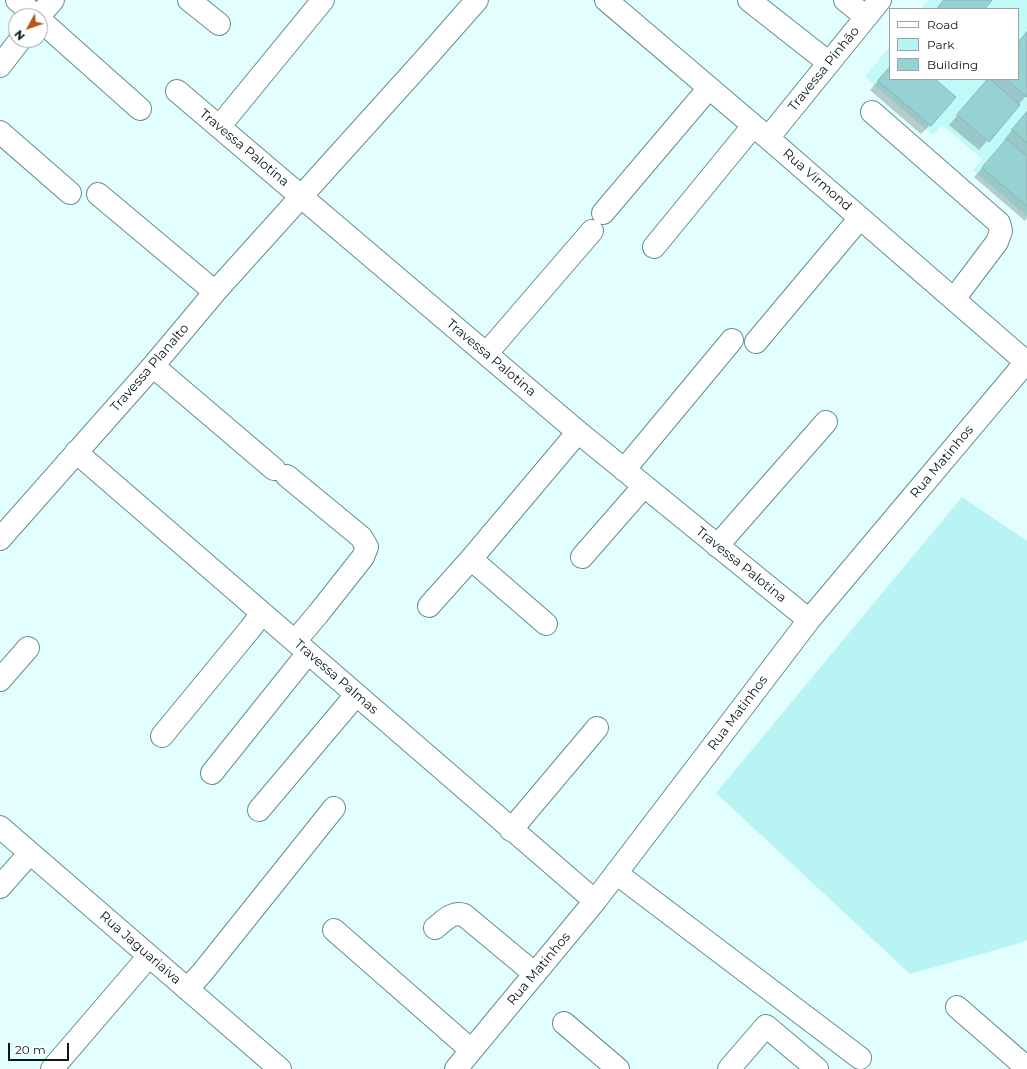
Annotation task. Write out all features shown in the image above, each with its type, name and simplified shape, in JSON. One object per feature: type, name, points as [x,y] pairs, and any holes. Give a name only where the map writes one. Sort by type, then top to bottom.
[{"type":"street","points":[[17,0],[26,8]]},
{"type":"street","points":[[46,8],[53,0]]},
{"type":"street","points":[[189,0],[219,24]]},
{"type":"street","points":[[219,127],[323,0]]},
{"type":"street","name":"Travessa Planalto","points":[[0,539],[215,292],[477,0]]},
{"type":"street","name":"Rua Virmond","points":[[606,0],[761,132],[1026,362]]},
{"type":"street","points":[[749,0],[829,63]]},
{"type":"street","points":[[845,0],[866,17]]},
{"type":"street","name":"Travessa Pinhão","points":[[654,247],[761,132],[829,63],[880,0]]},
{"type":"street","points":[[48,27],[140,109]]},
{"type":"street","points":[[0,66],[14,48]]},
{"type":"street","points":[[603,213],[709,88]]},
{"type":"street","name":"Travessa Palotina","points":[[177,91],[578,432],[809,620]]},
{"type":"street","points":[[872,112],[999,223],[1001,231],[997,242],[954,299]]},
{"type":"street","points":[[0,132],[70,193]]},
{"type":"street","points":[[98,194],[215,292]]},
{"type":"street","points":[[756,342],[860,218]]},
{"type":"street","points":[[486,354],[592,231]]},
{"type":"street","points":[[624,470],[732,340]]},
{"type":"street","name":"Rua Matinhos","points":[[456,1069],[594,902],[809,620],[1026,362]]},
{"type":"street","points":[[152,366],[280,473],[361,537],[366,547],[363,557],[318,614],[301,647],[212,773]]},
{"type":"street","points":[[717,546],[826,422]]},
{"type":"street","points":[[429,606],[471,559],[578,432]]},
{"type":"street","name":"Travessa Palmas","points":[[76,452],[594,902]]},
{"type":"street","points":[[582,557],[644,486]]},
{"type":"street","points":[[471,559],[546,624]]},
{"type":"street","points":[[162,736],[262,613]]},
{"type":"street","points":[[0,680],[28,648]]},
{"type":"street","points":[[259,810],[356,695]]},
{"type":"street","points":[[512,830],[597,728]]},
{"type":"street","points":[[187,989],[202,973],[334,808]]},
{"type":"street","name":"Rua Jaguariaiva","points":[[0,827],[187,989],[272,1066]]},
{"type":"street","points":[[0,887],[30,853]]},
{"type":"street","points":[[616,873],[860,1058]]},
{"type":"street","points":[[435,928],[454,914],[458,913],[464,915],[535,974]]},
{"type":"street","points":[[334,930],[471,1050]]},
{"type":"street","points":[[52,1069],[149,956]]},
{"type":"street","points":[[957,1007],[1027,1068]]},
{"type":"street","points":[[564,1023],[618,1069]]},
{"type":"street","points":[[729,1069],[766,1026],[817,1069]]},
{"type":"shaded area","points":[[928,0],[1027,0],[1027,216],[973,170],[982,159],[942,125],[933,135],[865,77],[889,47],[889,80],[1019,80],[1019,8],[922,8]]},
{"type":"green space","points":[[962,497],[1027,541],[1027,940],[910,974],[716,793]]},
{"type":"building","points":[[944,0],[992,0],[986,8],[938,8]]},
{"type":"building","points":[[1027,32],[1027,97],[1007,80],[1019,80],[1019,42]]},
{"type":"building","points":[[889,68],[889,80],[936,80],[956,97],[931,126],[878,81]]},
{"type":"building","points":[[987,80],[991,80],[1020,105],[989,142],[957,115]]},
{"type":"building","points":[[1027,112],[1027,143],[1012,130]]},
{"type":"building","points":[[1007,139],[1027,156],[1027,206],[982,168]]}]
